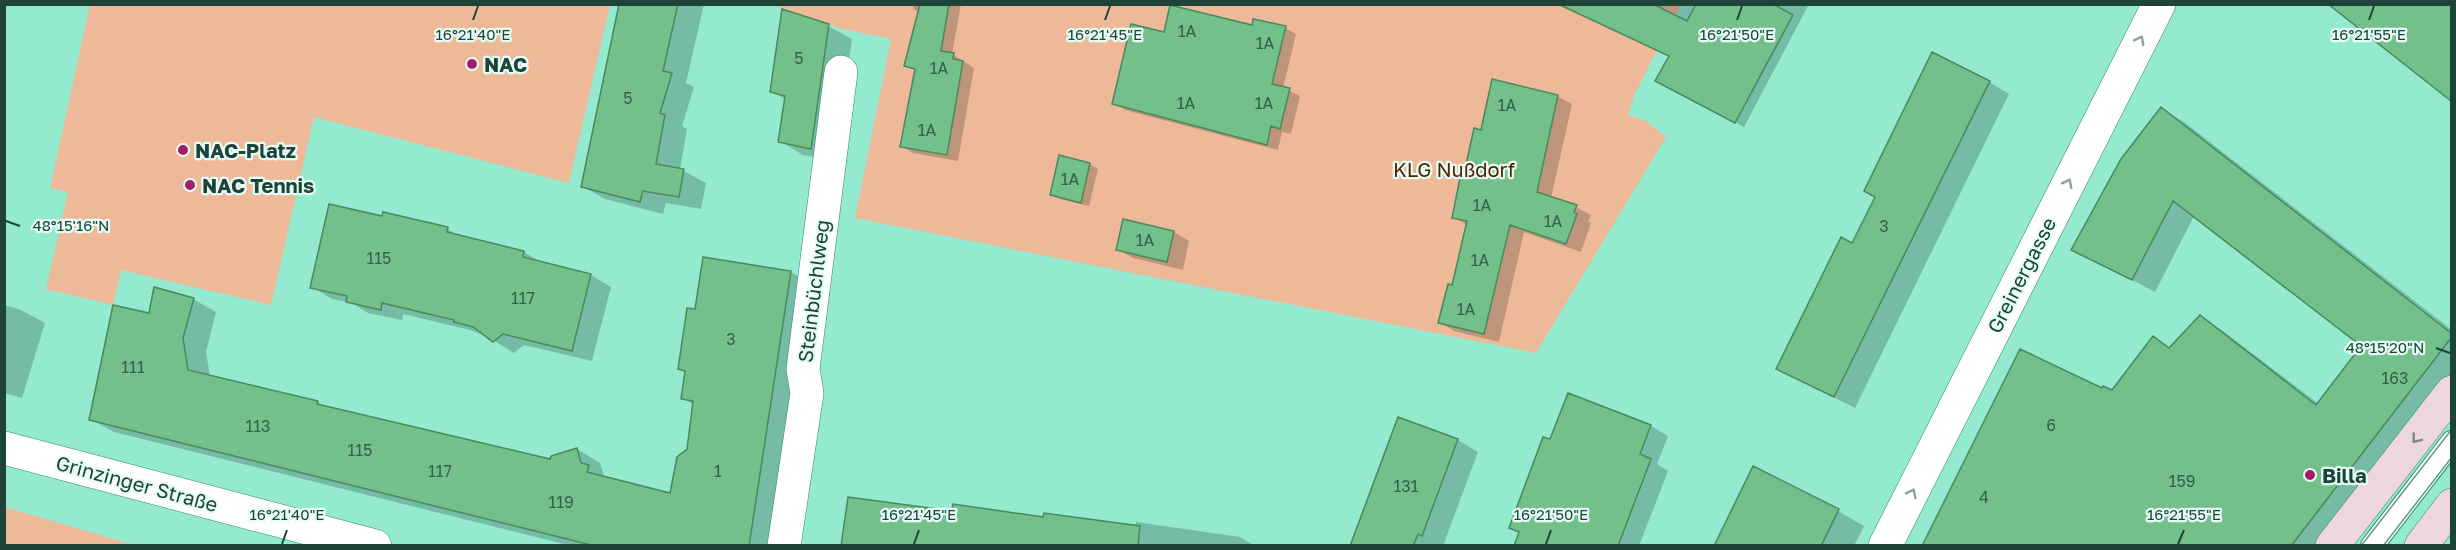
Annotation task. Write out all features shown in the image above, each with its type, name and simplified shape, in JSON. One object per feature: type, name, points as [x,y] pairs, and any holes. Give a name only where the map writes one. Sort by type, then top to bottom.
[{"type":"main road","points":[[2332,546],[2451,392]]},
{"type":"main road","points":[[2421,546],[2451,505]]},
{"type":"street","name":"Greinergasse","points":[[1885,546],[2159,4]]},
{"type":"street","name":"Steinbüchlweg","points":[[784,546],[807,393],[803,369],[841,72]]},
{"type":"street","name":"Grinzinger Straße","points":[[4,448],[375,546]]},
{"type":"lane","points":[[2372,546],[2451,442]]},
{"type":"green space","name":"NAC-Platz","points":[[90,4],[610,5],[569,183],[314,117],[271,305],[121,270],[113,305],[46,289],[68,192],[50,188]]},
{"type":"green space","name":"KLG Nußdorf","points":[[770,5],[1681,5],[1635,93],[1628,115],[1646,121],[1666,137],[1536,353],[855,218],[891,39],[842,29]]},
{"type":"green space","points":[[5,507],[134,545],[5,545]]},
{"type":"building","points":[[619,4],[678,4],[663,71],[672,73],[660,113],[665,115],[656,164],[684,169],[679,197],[643,191],[640,202],[581,187]]},
{"type":"building","points":[[920,4],[949,4],[941,51],[954,53],[953,59],[963,61],[947,155],[900,147],[915,69],[904,66]]},
{"type":"building","points":[[1558,4],[1653,4],[1687,21],[1696,4],[1773,4],[1793,15],[1735,123],[1655,81],[1669,56]]},
{"type":"building","points":[[2328,4],[2451,4],[2451,101]]},
{"type":"building","points":[[1170,5],[1252,25],[1253,19],[1286,26],[1272,84],[1290,88],[1280,129],[1271,126],[1267,145],[1112,104],[1131,24],[1164,32]]},
{"type":"building","points":[[782,9],[829,24],[811,149],[778,142],[785,96],[770,92]]},
{"type":"building","points":[[1932,52],[1990,81],[1834,397],[1776,369],[1841,237],[1852,243],[1875,197],[1864,191]]},
{"type":"building","points":[[1492,79],[1558,95],[1537,192],[1577,205],[1574,212],[1577,214],[1566,244],[1510,225],[1484,334],[1438,323],[1448,284],[1452,285],[1467,221],[1452,218],[1461,173],[1464,174],[1474,128],[1481,130]]},
{"type":"building","points":[[2161,107],[2451,333],[2451,338],[2291,546],[1922,546],[2020,349],[2102,388],[2103,386],[2112,390],[2153,336],[2169,348],[2200,315],[2316,405],[2361,346],[2173,201],[2132,280],[2071,250],[2121,159]]},
{"type":"building","points":[[1059,155],[1090,163],[1081,203],[1050,195]]},
{"type":"building","points":[[329,204],[382,216],[383,212],[448,227],[447,232],[524,251],[523,257],[591,274],[572,351],[503,334],[493,342],[473,327],[454,322],[454,320],[382,303],[381,310],[346,302],[347,296],[310,288]]},
{"type":"building","points":[[1123,219],[1174,231],[1167,262],[1116,250]]},
{"type":"building","points":[[703,257],[791,271],[749,546],[595,546],[89,420],[113,305],[149,313],[154,287],[194,298],[183,338],[188,370],[318,401],[317,404],[550,459],[551,456],[577,448],[581,463],[589,465],[587,472],[670,493],[677,457],[687,449],[693,401],[681,399],[685,371],[678,369],[687,308],[695,309]]},
{"type":"building","points":[[1568,393],[1651,425],[1640,454],[1651,459],[1618,546],[1514,546],[1519,532],[1509,528],[1543,437],[1550,439]]},
{"type":"building","points":[[1398,417],[1458,439],[1422,536],[1418,534],[1413,546],[1350,546]]},
{"type":"building","points":[[1753,466],[1839,509],[1821,546],[1714,546]]},
{"type":"building","points":[[848,497],[952,511],[953,504],[1043,517],[1044,513],[1140,526],[1138,546],[841,546]]},
{"type":"tram line","points":[[2361,546],[2452,429]]},
{"type":"tram line","points":[[2383,546],[2452,457]]},
{"type":"place","name":"NAC","points":[[472,64]]},
{"type":"place","name":"NAC-Platz","points":[[183,150]]},
{"type":"place","name":"NAC Tennis","points":[[190,185]]},
{"type":"place","name":"Billa","points":[[2310,475]]}]
